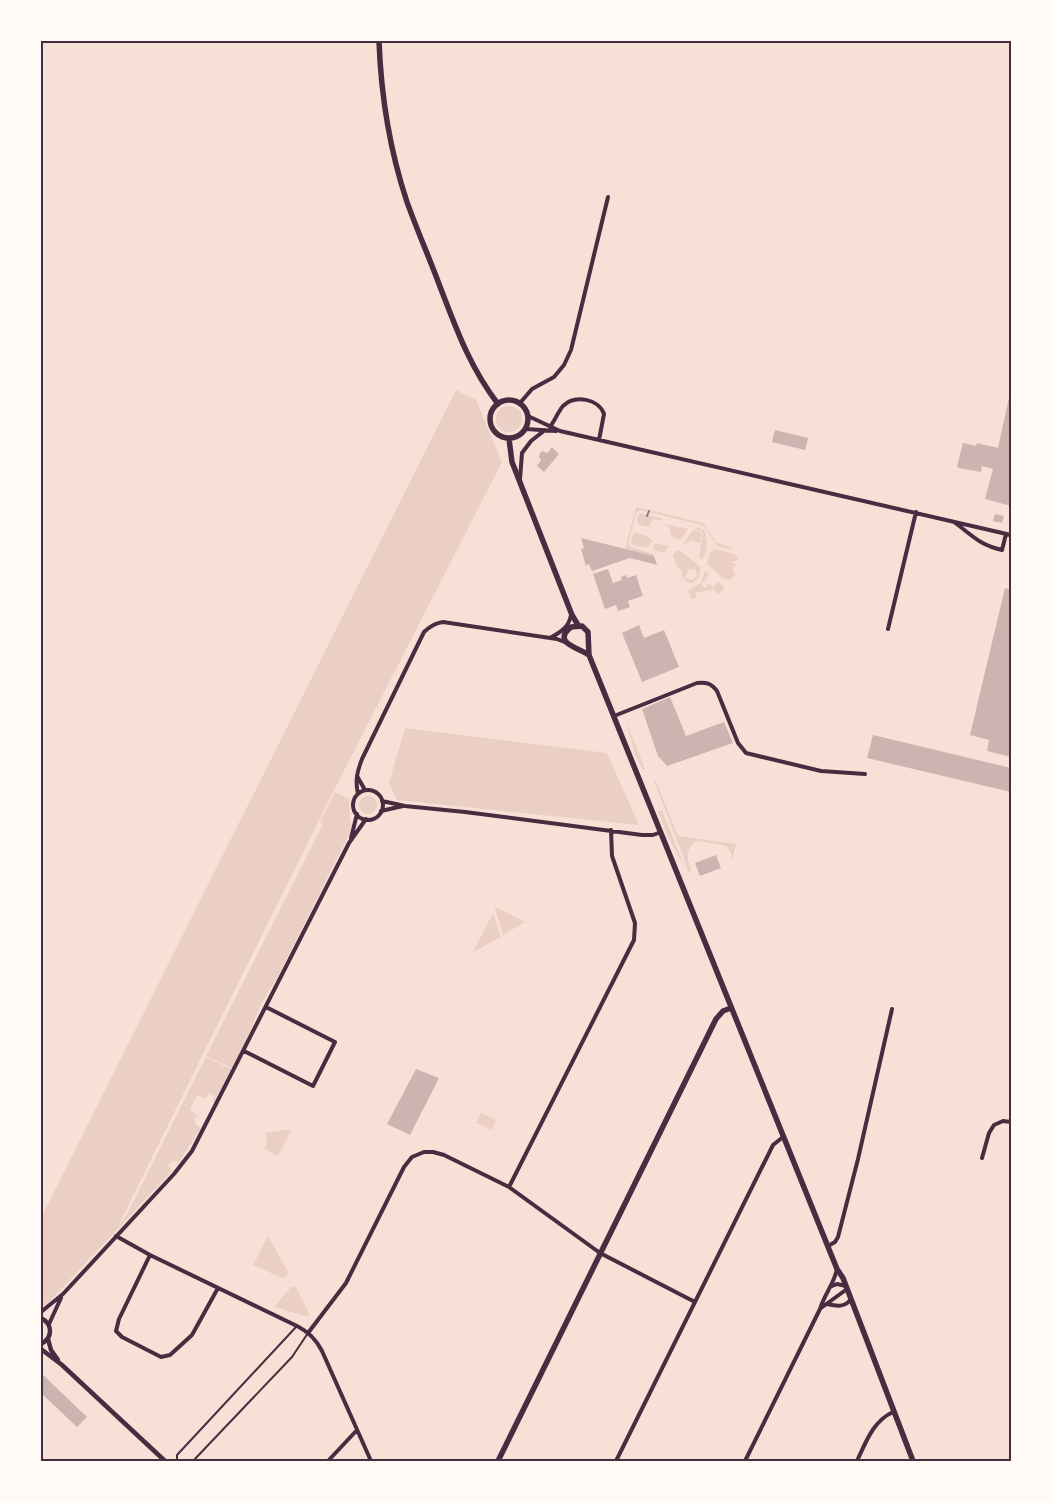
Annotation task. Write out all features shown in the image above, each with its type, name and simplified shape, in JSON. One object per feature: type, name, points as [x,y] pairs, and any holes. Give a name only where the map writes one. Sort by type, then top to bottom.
[{"type":"main road","points":[[379,41],[388,123],[407,202],[461,341],[482,383],[498,404]]},
{"type":"main road","points":[[508,400],[520,403],[528,416],[526,429],[518,436],[509,438],[496,434],[491,426],[491,412],[498,404],[508,400]]},
{"type":"main road","points":[[509,438],[512,462],[519,481],[572,614],[578,625],[585,628],[588,632],[589,656],[836,1269],[851,1299],[913,1461]]},
{"type":"main road","points":[[572,614],[571,627],[565,636],[567,643],[573,648],[579,648],[587,643]]},
{"type":"main road","points":[[571,627],[578,625]]},
{"type":"main road","points":[[579,648],[589,656]]},
{"type":"main road","points":[[498,1461],[716,1019],[723,1011],[731,1008]]},
{"type":"street","points":[[520,403],[532,389],[554,377],[564,365],[571,350],[608,197]]},
{"type":"street","points":[[551,429],[565,404],[573,400],[587,400],[600,406],[604,414],[598,440]]},
{"type":"street","points":[[528,416],[551,429],[952,520],[1008,534],[1002,550],[980,543],[952,520]]},
{"type":"street","points":[[526,429],[551,429]]},
{"type":"street","points":[[519,481],[522,453],[531,441],[545,430]]},
{"type":"street","points":[[888,630],[916,512]]},
{"type":"street","points":[[550,638],[561,632],[568,624],[572,614]]},
{"type":"street","points":[[358,794],[357,774],[362,760],[424,632],[430,627],[436,623],[443,622],[557,639],[567,643]]},
{"type":"street","points":[[557,639],[565,636]]},
{"type":"street","points":[[614,716],[697,683],[705,682],[712,685],[717,691],[738,743],[746,754],[821,771],[865,774]]},
{"type":"street","points":[[357,774],[365,790]]},
{"type":"street","points":[[365,790],[378,794],[382,801],[381,811],[375,818],[366,819],[354,810],[354,802],[358,794],[365,790]]},
{"type":"street","points":[[382,801],[405,806],[649,836],[661,832]]},
{"type":"street","points":[[381,811],[405,806]]},
{"type":"street","points":[[349,843],[357,814]]},
{"type":"street","points":[[41,1312],[63,1294],[174,1174],[192,1151],[349,843],[366,819]]},
{"type":"street","points":[[509,1187],[634,940],[635,923],[612,856],[611,830]]},
{"type":"street","points":[[244,1051],[313,1086],[335,1042],[266,1007]]},
{"type":"street","points":[[828,1246],[835,1242],[838,1237],[892,1009]]},
{"type":"street","points":[[982,1158],[989,1133],[994,1125],[1003,1121],[1011,1122]]},
{"type":"street","points":[[616,1461],[773,1145],[783,1137]]},
{"type":"street","points":[[308,1333],[346,1283],[404,1167],[412,1157],[424,1152],[437,1152],[509,1187],[600,1253],[695,1302]]},
{"type":"street","points":[[116,1236],[150,1255],[308,1333],[318,1342],[371,1461]]},
{"type":"street","points":[[150,1255],[119,1319],[116,1331],[122,1337],[161,1357],[170,1355],[183,1345],[192,1334],[218,1288]]},
{"type":"street","points":[[745,1461],[820,1309],[833,1281],[836,1269]]},
{"type":"street","points":[[820,1309],[846,1287],[837,1284],[829,1288]]},
{"type":"street","points":[[62,1365],[51,1350],[48,1339],[50,1332],[49,1324],[63,1294]]},
{"type":"street","points":[[827,1304],[842,1306],[851,1299]]},
{"type":"street","points":[[41,1318],[49,1324]]},
{"type":"street","points":[[41,1344],[48,1339]]},
{"type":"street","points":[[41,1349],[62,1365],[165,1461]]},
{"type":"street","points":[[857,1461],[880,1420],[893,1412]]},
{"type":"street","points":[[328,1461],[358,1430]]},
{"type":"lane","points":[[177,1461],[177,1455],[297,1326]]},
{"type":"lane","points":[[193,1461],[292,1357],[308,1333]]},
{"type":"shaded area","points":[[456,390],[476,400],[502,462],[328,802],[119,1224],[126,1216],[206,1057],[231,1069],[214,1103],[215,1096],[209,1093],[206,1099],[197,1095],[190,1110],[198,1116],[196,1119],[194,1115],[196,1125],[201,1128],[179,1162],[172,1161],[168,1165],[172,1171],[41,1309],[41,1218]]},
{"type":"shaded area","points":[[509,406],[518,410],[522,419],[518,428],[509,432],[500,428],[496,419],[500,410]]},
{"type":"shaded area","points":[[636,507],[703,523],[716,542],[732,548],[717,546],[702,525],[641,510],[636,513],[628,544],[654,556],[625,549]]},
{"type":"shaded area","points":[[641,513],[661,518],[664,521],[653,519],[649,527],[639,525],[637,522],[638,515]]},
{"type":"shaded area","points":[[666,524],[688,529],[680,540],[670,534],[670,529]]},
{"type":"shaded area","points":[[697,527],[704,530],[707,542],[702,560],[699,558],[703,534],[701,531],[694,529]]},
{"type":"shaded area","points":[[693,530],[701,533],[701,542],[697,543],[692,540],[685,544],[683,543]]},
{"type":"shaded area","points":[[634,532],[647,536],[653,541],[646,548],[633,545],[631,542]]},
{"type":"shaded area","points":[[655,543],[669,546],[664,553],[654,550]]},
{"type":"shaded area","points":[[715,549],[734,554],[738,557],[737,561],[732,561],[732,563],[737,564],[732,571],[735,572],[733,578],[730,580],[724,579],[707,564],[710,553]]},
{"type":"shaded area","points":[[676,551],[681,551],[701,568],[695,581],[690,583],[683,579],[693,580],[697,575],[695,570],[689,569],[685,577],[682,578],[681,570],[678,568],[673,556]]},
{"type":"shaded area","points":[[705,571],[709,575],[701,585],[705,588],[709,584],[713,587],[718,582],[723,586],[724,590],[717,594],[715,589],[695,593],[696,598],[691,599],[688,590],[701,583]]},
{"type":"shaded area","points":[[626,721],[645,769],[643,770],[635,755]]},
{"type":"shaded area","points":[[405,728],[607,753],[639,825],[397,800],[389,783]]},
{"type":"shaded area","points":[[654,781],[656,781],[678,836],[736,844],[732,861],[731,853],[726,846],[700,841],[695,842],[688,852],[691,871],[688,872]]},
{"type":"shaded area","points":[[335,792],[349,799],[350,822],[352,824],[347,839],[278,976],[260,1006],[232,1068],[206,1056],[323,824],[320,822]]},
{"type":"shaded area","points":[[368,796],[374,799],[377,805],[374,811],[368,814],[362,811],[359,805],[362,799]]},
{"type":"shaded area","points":[[662,810],[685,868],[669,839],[658,811]]},
{"type":"shaded area","points":[[496,907],[525,922],[503,935]]},
{"type":"shaded area","points":[[492,915],[494,915],[501,937],[473,952]]},
{"type":"shaded area","points":[[481,1113],[496,1120],[492,1130],[476,1123]]},
{"type":"shaded area","points":[[292,1129],[278,1156],[264,1149],[267,1143],[265,1133]]},
{"type":"shaded area","points":[[268,1236],[289,1273],[284,1279],[253,1265]]},
{"type":"shaded area","points":[[291,1287],[296,1287],[309,1313],[309,1317],[275,1306]]},
{"type":"building","points":[[1010,393],[1011,506],[985,499],[993,469],[982,466],[981,472],[957,466],[963,443],[976,446],[977,443],[998,448]]},
{"type":"building","points":[[775,430],[808,438],[805,450],[772,442]]},
{"type":"building","points":[[552,447],[559,454],[544,472],[537,466],[541,460],[539,457],[540,453],[542,451],[547,453]]},
{"type":"building","points":[[995,514],[1004,516],[1002,523],[993,521]]},
{"type":"building","points":[[581,538],[654,556],[657,565],[630,558],[592,571],[589,564],[586,566],[581,549],[584,548]]},
{"type":"building","points":[[608,569],[613,583],[622,580],[621,577],[626,575],[627,578],[636,575],[643,596],[628,601],[630,607],[618,611],[616,605],[605,609],[593,574]]},
{"type":"building","points":[[1005,588],[1011,590],[1011,757],[987,751],[989,740],[970,735]]},
{"type":"building","points":[[639,625],[644,638],[664,630],[679,667],[642,682],[622,633]]},
{"type":"building","points":[[670,697],[686,736],[724,722],[733,743],[667,766],[658,756],[642,709]]},
{"type":"building","points":[[873,735],[1011,768],[1011,792],[867,758]]},
{"type":"building","points":[[716,855],[721,868],[700,876],[695,863]]},
{"type":"building","points":[[416,1069],[439,1078],[410,1135],[387,1124]]},
{"type":"building","points":[[41,1373],[87,1417],[77,1427],[41,1393]]},
{"type":"railway","points":[[647,516],[649,511]]}]
